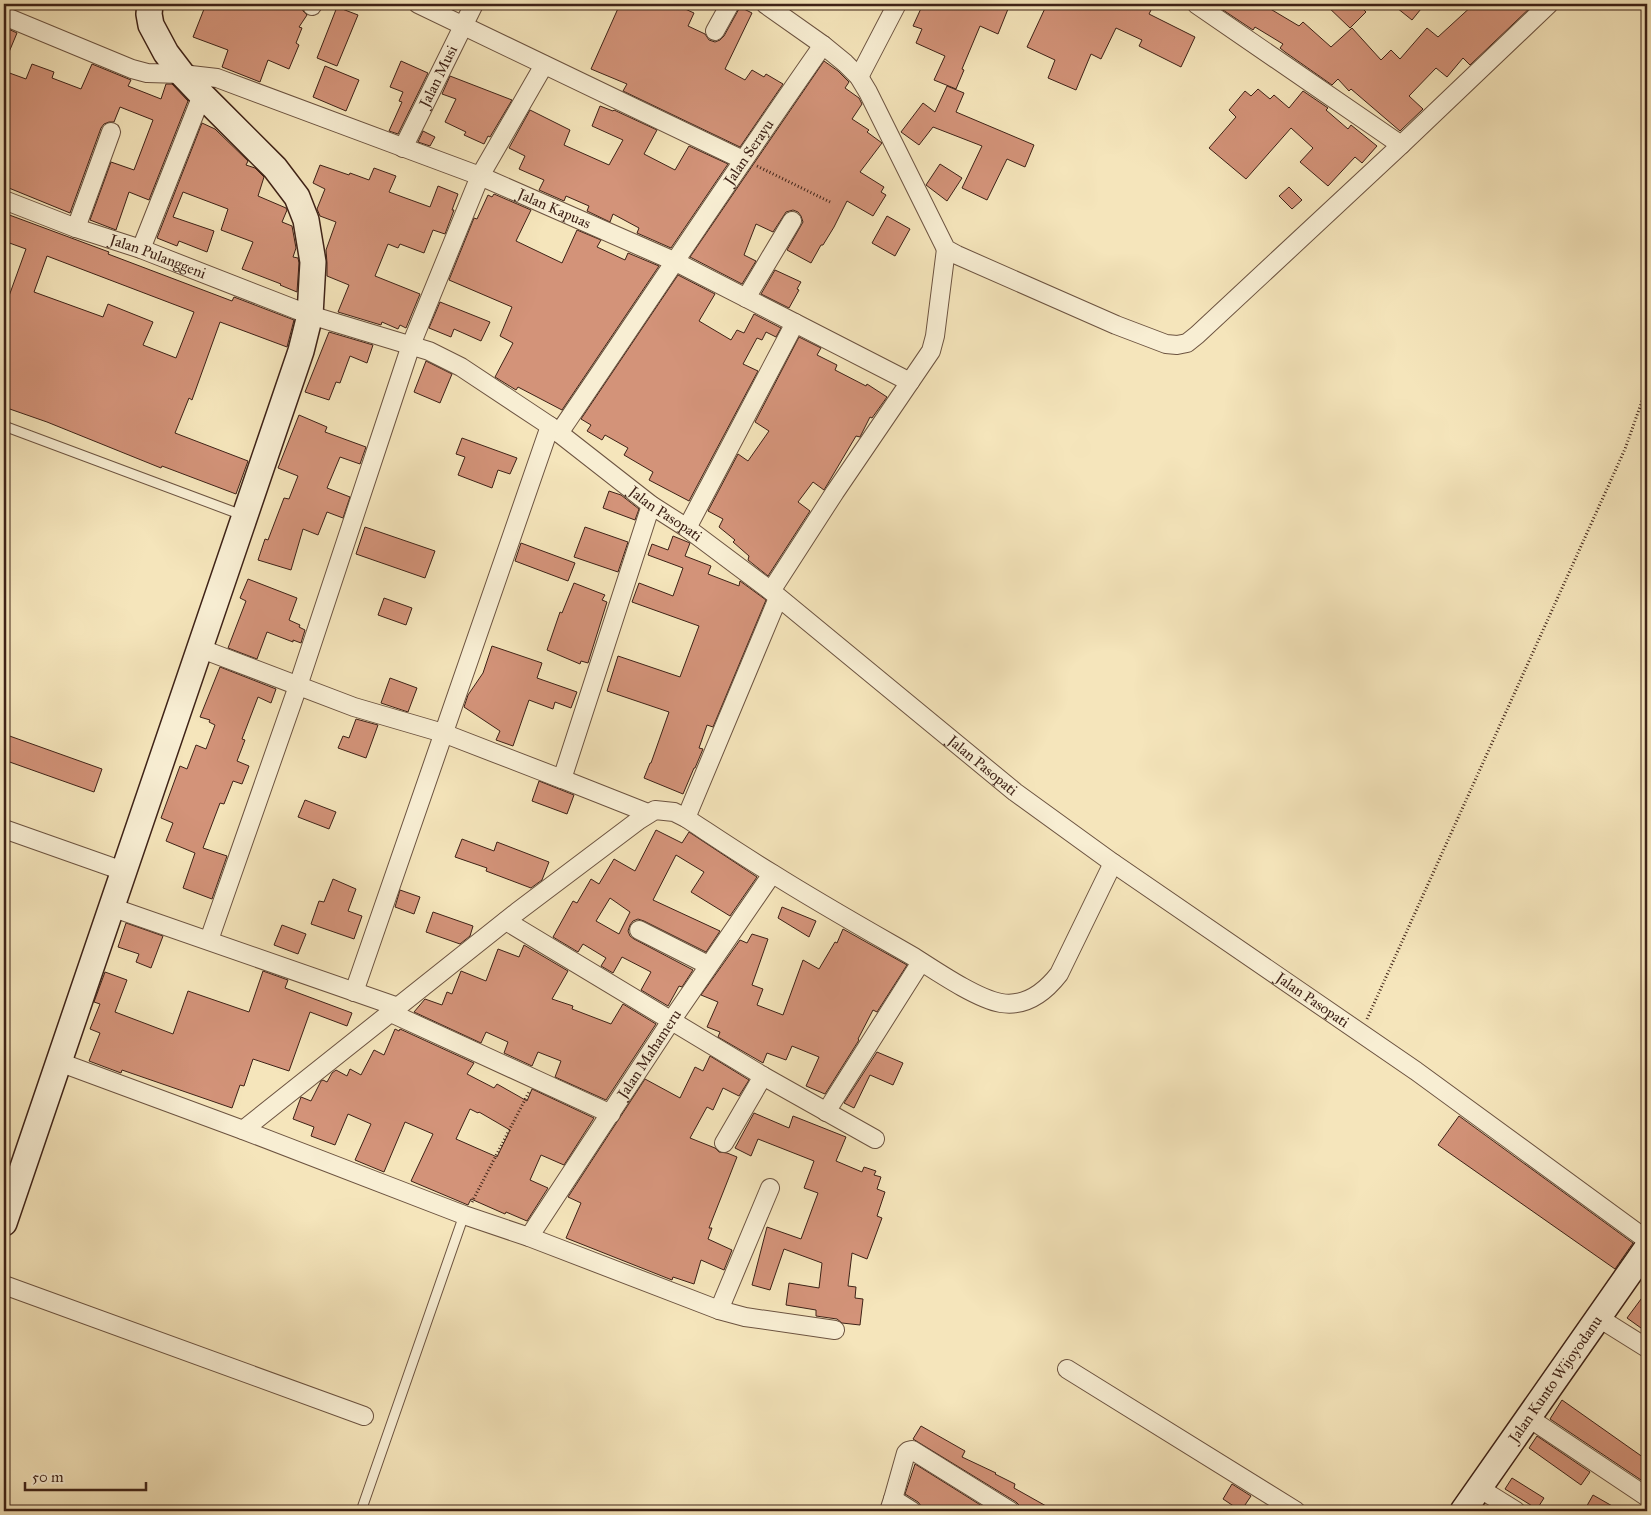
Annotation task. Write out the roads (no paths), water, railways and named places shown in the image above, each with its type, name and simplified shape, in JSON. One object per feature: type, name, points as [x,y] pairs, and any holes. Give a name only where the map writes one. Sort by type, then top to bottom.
[{"type":"main road","points":[[4,1223],[301,351],[310,315],[313,262],[306,220],[297,197],[275,168],[182,74],[166,53],[151,25],[150,4]]},
{"type":"main road","name":"Jalan Kunto Wijoyodanu","points":[[1463,1511],[1647,1248]]},
{"type":"street","points":[[418,4],[743,160]]},
{"type":"street","name":"Jalan Musi","points":[[403,148],[474,4]]},
{"type":"street","points":[[715,31],[730,4]]},
{"type":"street","points":[[686,818],[774,595],[835,492],[931,351],[935,336],[946,249],[859,76],[823,45],[765,4]]},
{"type":"street","points":[[859,76],[897,4]]},
{"type":"street","points":[[1196,4],[1401,145]]},
{"type":"street","points":[[946,249],[1154,340],[1166,344],[1177,345],[1187,343],[1401,145],[1549,4]]},
{"type":"street","name":"Jalan Kapuas","points":[[4,16],[147,73],[217,78],[480,176],[676,262],[910,382]]},
{"type":"street","name":"Jalan Serayu","points":[[354,992],[443,733],[555,430],[676,262],[743,160],[823,45]]},
{"type":"street","points":[[209,940],[298,686],[411,345],[480,176],[544,64]]},
{"type":"street","points":[[142,249],[202,95]]},
{"type":"street","points":[[76,228],[111,132]]},
{"type":"street","name":"Jalan Pulanggeni","points":[[4,200],[76,228],[142,249],[310,315]]},
{"type":"street","points":[[746,298],[792,221]]},
{"type":"street","name":"Jalan Pasopati","points":[[310,315],[430,351],[461,367],[555,430],[651,505],[686,528],[774,595],[1015,792],[1113,863],[1416,1070],[1647,1240]]},
{"type":"street","points":[[686,528],[795,323]]},
{"type":"street","points":[[562,779],[651,505]]},
{"type":"street","points":[[199,648],[354,707],[443,733],[648,813]]},
{"type":"street","points":[[243,1130],[506,920],[648,813],[655,810],[674,812],[686,818],[772,874],[921,962],[979,996],[1002,1004],[1021,1002],[1036,997],[1059,974],[1113,863]]},
{"type":"street","points":[[4,829],[123,871]]},
{"type":"street","name":"Jalan Mahameru","points":[[529,1237],[708,965],[772,874]]},
{"type":"street","points":[[111,907],[354,992],[611,1114]]},
{"type":"street","points":[[506,920],[763,1076],[875,1139]]},
{"type":"street","points":[[639,930],[708,965]]},
{"type":"street","points":[[826,1112],[921,962]]},
{"type":"street","points":[[59,1062],[243,1130],[464,1216],[529,1237],[719,1310],[746,1317],[834,1330]]},
{"type":"street","points":[[724,1143],[763,1076]]},
{"type":"street","points":[[719,1310],[770,1188]]},
{"type":"street","points":[[4,1285],[364,1416]]},
{"type":"street","points":[[1599,1318],[1647,1348]]},
{"type":"street","points":[[1067,1369],[1296,1511]]},
{"type":"street","points":[[1529,1418],[1647,1497]]},
{"type":"street","points":[[912,1511],[891,1505],[906,1453],[912,1450],[1002,1509]]},
{"type":"street","points":[[1479,1488],[1516,1511]]},
{"type":"lane","points":[[4,426],[244,516]]},
{"type":"lane","points":[[361,1511],[464,1216]]}]
